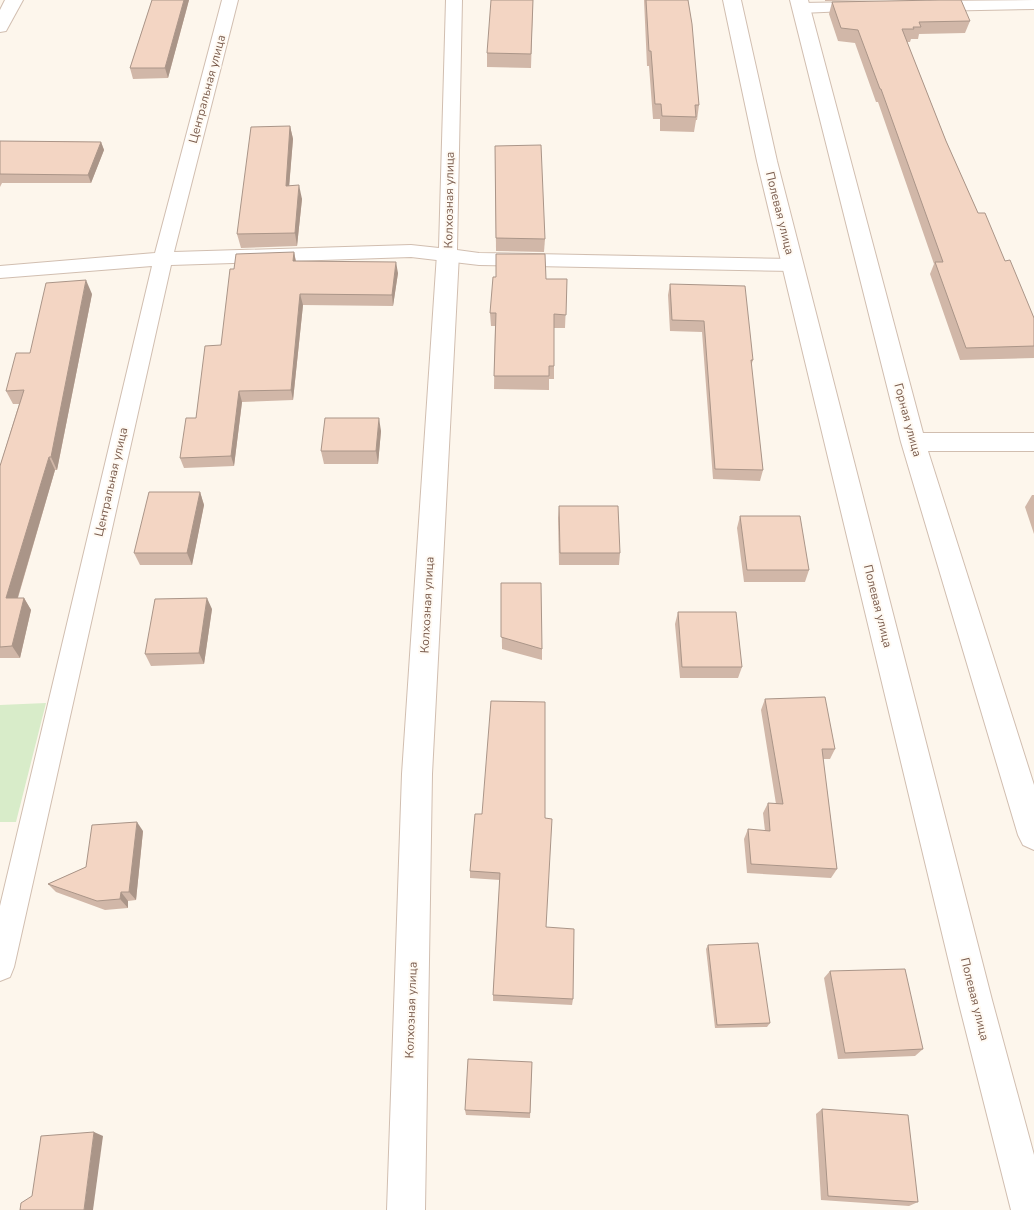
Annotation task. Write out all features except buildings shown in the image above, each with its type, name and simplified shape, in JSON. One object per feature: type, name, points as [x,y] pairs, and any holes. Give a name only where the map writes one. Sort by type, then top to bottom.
[{"type":"street","points":[[0,27],[14,0]]},
{"type":"street","name":"Полевая улица","points":[[732,0],[767,161],[975,1000],[1030,1210]]},
{"type":"street","name":"Горная улица","points":[[800,4],[913,442],[1034,835]]},
{"type":"street","name":"Колхозная улица","points":[[406,1210],[418,774],[448,254]]},
{"type":"street","points":[[913,442],[1034,442]]},
{"type":"lane","name":"Центральная улица","points":[[0,966],[163,259],[230,0]]},
{"type":"lane","name":"Колхозная улица","points":[[448,254],[454,0]]},
{"type":"lane","points":[[800,4],[879,6]]},
{"type":"lane","points":[[918,6],[1034,4]]},
{"type":"lane","points":[[0,272],[163,259],[410,251],[480,259],[794,265]]},
{"type":"green space","points":[[46,703],[16,822],[0,822],[0,705]]}]
